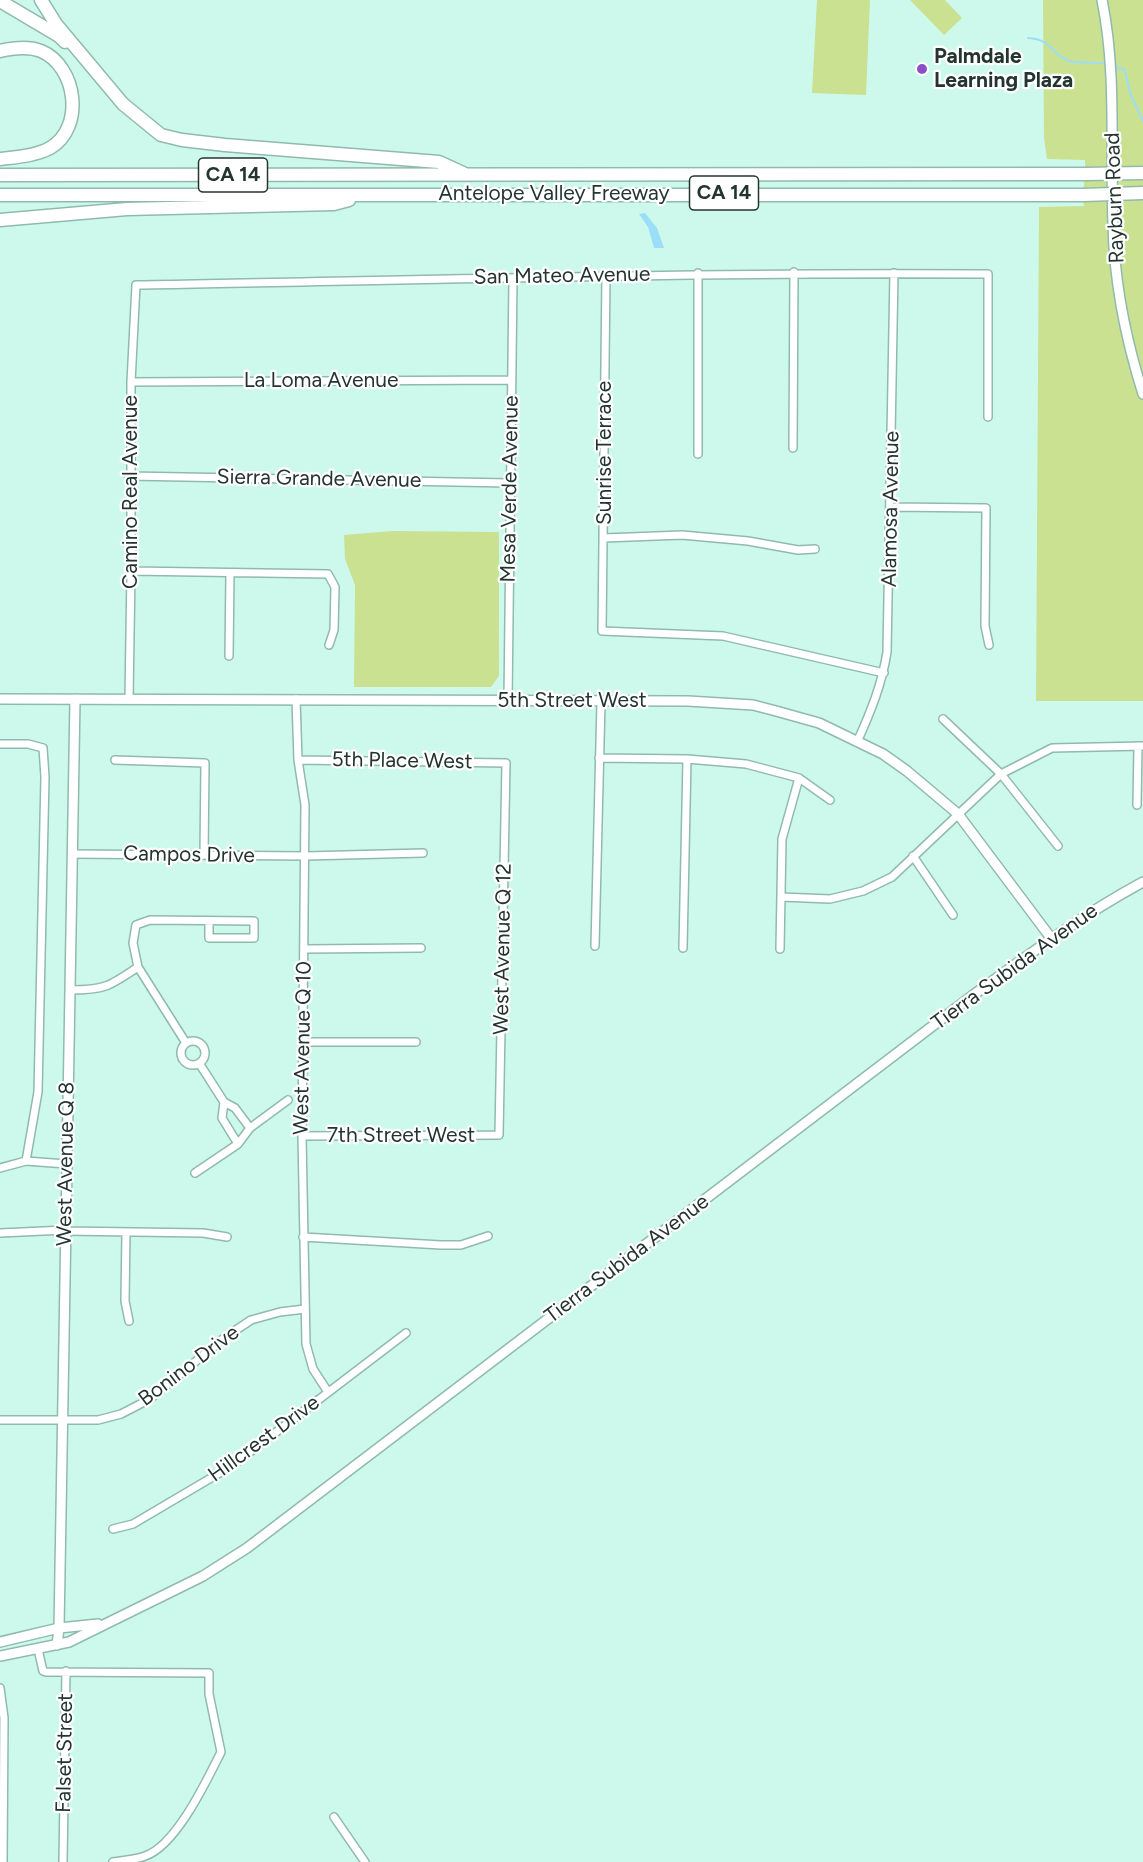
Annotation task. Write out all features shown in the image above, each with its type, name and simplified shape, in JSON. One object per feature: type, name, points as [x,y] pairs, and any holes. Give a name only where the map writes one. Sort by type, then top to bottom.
[{"type":"highway","points":[[41,0],[46,11],[123,104],[161,135],[182,141],[439,162],[467,175]]},
{"type":"highway","points":[[0,1],[59,36],[94,70]]},
{"type":"highway","points":[[0,51],[15,48],[44,52],[59,65],[67,77],[72,92],[73,114],[65,133],[51,147],[33,154],[0,159]]},
{"type":"highway","name":"Antelope Valley Freeway","points":[[0,175],[1143,173]]},
{"type":"highway","name":"Antelope Valley Freeway","points":[[0,195],[364,196],[725,193],[1083,195],[1143,193]]},
{"type":"highway","points":[[0,220],[127,209],[334,204],[364,196]]},
{"type":"street","name":"Rayburn Road","points":[[1102,0],[1107,21],[1110,65],[1116,266],[1130,344],[1143,394]]},
{"type":"street","points":[[793,448],[794,272]]},
{"type":"street","name":"San Mateo Avenue","points":[[136,285],[698,273],[988,274],[988,417]]},
{"type":"street","points":[[698,273],[698,454]]},
{"type":"street","name":"Alamosa Avenue","points":[[858,740],[872,710],[884,674],[889,605],[894,273]]},
{"type":"street","name":"Sunrise Terrace","points":[[606,275],[602,631],[723,636],[884,674]]},
{"type":"street","name":"Mesa Verde Avenue","points":[[508,701],[513,278]]},
{"type":"street","name":"Camino Real Avenue","points":[[129,699],[130,382],[136,285]]},
{"type":"street","name":"La Loma Avenue","points":[[130,382],[511,380]]},
{"type":"street","name":"Sierra Grande Avenue","points":[[129,476],[509,483]]},
{"type":"street","points":[[891,507],[986,508],[985,626],[989,645]]},
{"type":"street","points":[[604,538],[682,535],[748,541],[798,550],[815,549]]},
{"type":"street","points":[[131,571],[328,574],[335,587],[334,630],[329,645]]},
{"type":"street","points":[[229,656],[230,573]]},
{"type":"street","name":"5th Street West","points":[[0,699],[601,702],[688,700],[753,705],[819,723],[858,740],[907,771],[958,814],[1051,938]]},
{"type":"street","name":"West Avenue Q 8","points":[[57,1645],[75,699]]},
{"type":"street","name":"West Avenue Q 10","points":[[296,699],[298,760],[305,805],[306,856],[302,1136],[306,1344],[313,1369],[328,1392]]},
{"type":"street","points":[[595,946],[601,702]]},
{"type":"street","points":[[942,719],[1001,774],[1058,846]]},
{"type":"street","points":[[0,744],[28,744],[43,748],[45,777],[38,1092],[26,1161]]},
{"type":"street","points":[[781,897],[830,899],[863,891],[892,877],[1001,774],[1052,748],[1141,746],[1137,805]]},
{"type":"street","points":[[599,758],[687,759],[746,764],[799,778],[830,800]]},
{"type":"street","points":[[683,948],[687,759]]},
{"type":"street","points":[[115,760],[205,763],[204,855]]},
{"type":"street","name":"5th Place West","points":[[298,760],[507,763]]},
{"type":"street","name":"West Avenue Q 12","points":[[499,1136],[507,763]]},
{"type":"street","points":[[780,949],[782,839],[799,778]]},
{"type":"street","name":"Campos Drive","points":[[73,854],[306,856],[423,853]]},
{"type":"street","points":[[913,856],[953,915]]},
{"type":"street","name":"Tierra Subida Avenue","points":[[0,1656],[69,1642],[203,1576],[247,1548],[1051,938],[1111,899],[1143,882]]},
{"type":"street","points":[[186,1042],[138,967],[133,943],[136,925],[150,920],[254,921],[254,938],[209,938],[209,921]]},
{"type":"street","points":[[305,949],[421,948]]},
{"type":"street","points":[[70,990],[97,990],[118,981],[138,967]]},
{"type":"street","points":[[197,1041],[203,1046],[204,1057],[199,1063],[193,1065],[183,1061],[180,1053],[186,1042],[197,1041]]},
{"type":"street","points":[[303,1042],[416,1042]]},
{"type":"street","points":[[199,1063],[224,1102],[235,1108],[250,1128]]},
{"type":"street","points":[[195,1173],[238,1144],[250,1128],[288,1100]]},
{"type":"street","points":[[224,1102],[222,1118],[238,1144]]},
{"type":"street","name":"7th Street West","points":[[302,1136],[499,1136]]},
{"type":"street","points":[[0,1168],[26,1161],[66,1164]]},
{"type":"street","points":[[0,1233],[65,1231],[203,1233],[227,1237]]},
{"type":"street","points":[[126,1232],[125,1301],[129,1321]]},
{"type":"street","points":[[303,1237],[461,1245],[488,1236]]},
{"type":"street","name":"Bonino Drive","points":[[0,1420],[98,1420],[121,1414],[150,1399],[224,1338],[251,1320],[280,1312],[305,1309]]},
{"type":"street","name":"Hillcrest Drive","points":[[113,1529],[133,1524],[233,1466],[406,1333]]},
{"type":"street","name":"Tierra Subida Avenue","points":[[0,1642],[59,1628],[103,1624]]},
{"type":"street","points":[[38,1649],[44,1671],[66,1671]]},
{"type":"street","name":"Falset Street","points":[[63,1862],[66,1671],[209,1673],[209,1694],[221,1752],[198,1796],[169,1839],[147,1856],[113,1862]]},
{"type":"street","points":[[0,1688],[3,1862]]},
{"type":"street","points":[[334,1817],[365,1862]]},
{"type":"green space","points":[[817,0],[870,0],[866,95],[812,93]]},
{"type":"green space","points":[[910,0],[945,0],[962,18],[944,35]]},
{"type":"green space","points":[[1043,0],[1143,0],[1143,701],[1036,701],[1039,207],[1084,206],[1085,166],[1085,160],[1047,159],[1044,138]]},
{"type":"green space","points":[[392,531],[499,532],[499,676],[491,687],[354,687],[355,585],[345,559],[344,535]]},
{"type":"water","points":[[645,213],[657,228],[664,248],[654,248],[648,227],[639,214]]},
{"type":"waterway","points":[[1028,38],[1043,41],[1063,59],[1069,61],[1108,64]]},
{"type":"waterway","points":[[1113,66],[1125,70],[1130,93],[1143,121]]},
{"type":"place","name":"Palmdale Learning Plaza","points":[[922,69]]}]
